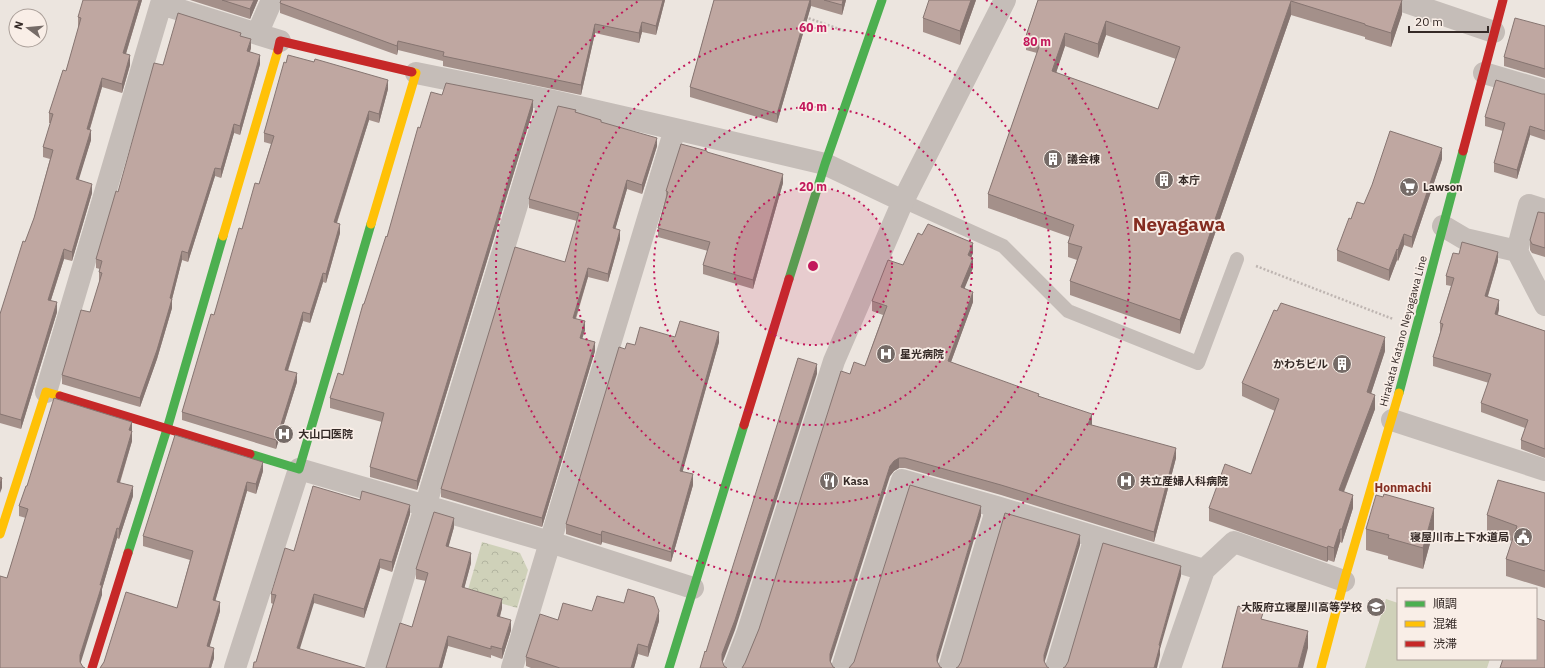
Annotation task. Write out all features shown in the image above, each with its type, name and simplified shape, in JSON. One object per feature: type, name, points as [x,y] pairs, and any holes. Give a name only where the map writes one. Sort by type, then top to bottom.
[{"type":"street","points":[[257,34],[272,0]]},
{"type":"street","points":[[669,668],[825,164],[882,0]]},
{"type":"street","points":[[734,668],[747,634],[834,361],[903,201],[1005,0]]},
{"type":"street","points":[[1400,0],[1494,32]]},
{"type":"street","name":"Hirakata Katano Neyagawa Line","points":[[1321,668],[1344,580],[1392,420],[1503,0]]},
{"type":"street","points":[[0,534],[46,392],[160,2],[280,41],[416,73],[549,100],[825,164],[903,201]]},
{"type":"street","points":[[92,668],[167,429],[280,41]]},
{"type":"street","points":[[235,668],[299,470],[416,73]]},
{"type":"street","points":[[1484,73],[1545,91]]},
{"type":"street","points":[[376,668],[549,100]]},
{"type":"street","points":[[512,668],[675,129]]},
{"type":"street","points":[[1545,210],[1529,205],[1517,251],[1545,305]]},
{"type":"street","points":[[1443,226],[1465,239],[1517,251]]},
{"type":"street","points":[[46,392],[299,470],[550,542],[693,588]]},
{"type":"street","points":[[1392,420],[1545,470]]},
{"type":"street","points":[[842,668],[902,480],[1204,570]]},
{"type":"street","points":[[949,668],[997,508]]},
{"type":"street","points":[[1056,668],[1095,537]]},
{"type":"street","points":[[1170,668],[1204,570],[1234,542],[1344,580]]},
{"type":"lane","points":[[903,201],[1003,246],[1068,310],[1198,363],[1237,259]]},
{"type":"path","points":[[802,16],[868,39]]},
{"type":"path","points":[[1237,259],[1416,328]]},
{"type":"green space","points":[[482,542],[520,553],[528,570],[517,608],[467,593]]},
{"type":"green space","points":[[1386,599],[1397,603],[1397,660],[1490,660],[1487,668],[1365,668]]},
{"type":"building","points":[[83,0],[139,0],[123,53],[130,55],[122,84],[102,78],[87,129],[91,130],[76,179],[92,184],[72,252],[64,249],[48,300],[57,302],[21,420],[0,414],[0,314],[23,241],[25,242],[34,218],[53,150],[43,147],[53,114],[49,113],[63,70],[66,71],[81,18],[78,17]]},
{"type":"building","points":[[222,0],[254,0],[250,9]]},
{"type":"building","points":[[281,0],[663,0],[656,26],[642,22],[639,33],[595,24],[581,85],[443,56],[444,52],[398,41],[397,46],[280,3]]},
{"type":"building","points":[[714,0],[810,0],[777,114],[690,87]]},
{"type":"building","points":[[824,0],[843,0],[842,5]]},
{"type":"building","points":[[929,0],[971,0],[960,31],[923,18]]},
{"type":"building","points":[[1038,0],[1402,0],[1391,33],[1291,1],[1180,320],[1070,281],[1082,247],[1068,243],[1074,225],[988,194],[1041,41],[1026,36]],"holes":[[[1106,21],[1180,47],[1158,109],[1052,71],[1065,33],[1098,44]]]},
{"type":"building","points":[[178,13],[241,33],[240,36],[251,39],[247,51],[260,55],[240,126],[234,124],[221,169],[215,168],[188,253],[182,251],[170,298],[172,299],[157,350],[140,398],[62,375],[81,310],[90,312],[102,273],[99,272],[102,261],[96,259],[116,191],[118,192],[154,63],[163,65]]},
{"type":"building","points":[[1515,18],[1545,26],[1545,69],[1504,57]]},
{"type":"building","points":[[288,55],[314,62],[315,59],[388,80],[379,114],[369,111],[334,222],[340,224],[326,274],[323,273],[310,314],[303,312],[285,370],[297,373],[276,440],[182,412],[211,314],[214,315],[239,228],[242,229],[255,183],[259,184],[274,136],[264,133],[284,62],[286,63]]},
{"type":"building","points":[[1496,80],[1545,94],[1545,131],[1530,126],[1517,170],[1494,163],[1505,123],[1485,117]]},
{"type":"building","points":[[446,83],[533,100],[417,481],[370,467],[384,413],[330,398],[338,373],[343,375],[363,304],[386,236],[387,237],[418,127],[420,128],[431,92],[442,95]]},
{"type":"building","points":[[558,106],[576,110],[575,112],[601,120],[601,122],[657,138],[642,185],[627,180],[613,228],[620,230],[608,274],[588,268],[573,318],[585,321],[580,338],[595,342],[542,518],[441,489],[515,247],[565,262],[579,213],[529,199]]},
{"type":"building","points":[[1390,131],[1442,148],[1412,237],[1404,234],[1389,270],[1337,250],[1349,218],[1351,219],[1357,202],[1364,204]]},
{"type":"building","points":[[681,144],[783,174],[753,280],[703,265],[710,242],[658,228],[668,192],[666,191]]},
{"type":"building","points":[[1538,212],[1545,213],[1545,248],[1532,244],[1530,240]]},
{"type":"building","points":[[928,224],[973,243],[968,255],[973,258],[961,287],[973,292],[948,361],[1039,394],[1038,396],[1092,414],[1088,424],[1176,448],[1154,532],[1001,485],[905,458],[899,458],[890,466],[830,654],[830,661],[835,668],[742,668],[759,629],[841,371],[850,374],[854,362],[865,366],[887,306],[872,301],[888,260],[903,265],[918,233],[922,235]]},
{"type":"building","points":[[1462,242],[1498,252],[1485,296],[1499,300],[1495,314],[1545,331],[1545,449],[1521,440],[1528,420],[1481,403],[1491,374],[1433,357],[1443,324],[1440,323],[1454,278],[1446,276],[1453,253],[1459,254]]},
{"type":"building","points":[[1281,303],[1385,337],[1367,392],[1375,395],[1339,490],[1353,495],[1334,548],[1328,546],[1327,548],[1209,508],[1225,464],[1251,474],[1279,399],[1242,383],[1274,310],[1277,311]]},
{"type":"building","points":[[680,321],[719,332],[680,471],[693,474],[671,552],[602,531],[601,535],[566,524],[619,347],[625,349],[627,343],[635,345],[640,327],[675,337]]},
{"type":"building","points":[[798,358],[817,364],[735,620],[722,654],[724,666],[727,668],[700,668],[705,651],[706,652]]},
{"type":"building","points":[[54,398],[132,422],[129,430],[132,431],[117,482],[133,486],[119,529],[117,528],[100,585],[102,585],[80,655],[80,662],[85,668],[0,668],[0,576],[7,578],[28,509],[19,506],[27,486]]},
{"type":"building","points":[[175,435],[263,462],[256,484],[247,482],[213,600],[220,602],[207,646],[214,648],[209,668],[100,668],[104,662],[126,592],[177,608],[193,551],[143,536]]},
{"type":"building","name":"寝屋川市上下水道局","points":[[1498,480],[1545,493],[1545,571],[1506,559],[1517,526],[1487,515]]},
{"type":"building","points":[[910,485],[981,506],[937,655],[937,661],[942,668],[849,668],[854,662]]},
{"type":"building","points":[[313,486],[360,500],[362,491],[410,505],[392,562],[380,559],[364,609],[314,594],[297,648],[365,668],[253,668],[276,595],[271,594],[285,548],[294,551]]},
{"type":"building","points":[[1384,494],[1434,508],[1423,548],[1388,538],[1389,535],[1366,529],[1376,495],[1383,497]]},
{"type":"building","points":[[434,512],[454,518],[446,546],[471,553],[462,587],[502,599],[497,616],[511,620],[502,649],[491,646],[491,649],[448,636],[439,668],[386,668],[400,623],[412,627],[428,573],[416,569]]},
{"type":"building","points":[[1005,513],[1080,535],[1044,655],[1044,661],[1049,668],[956,668],[961,662]]},
{"type":"building","points":[[1103,543],[1181,566],[1154,668],[1063,668],[1068,662]]},
{"type":"building","points":[[628,589],[654,597],[659,611],[648,647],[638,644],[631,668],[560,668],[526,657],[540,614],[558,620],[563,603],[592,611],[597,596],[624,603]]},
{"type":"building","points":[[1238,606],[1263,613],[1261,619],[1308,631],[1298,668],[1222,668]]},
{"type":"building","points":[[1537,618],[1545,621],[1545,668],[1500,668],[1503,660],[1537,660]]},
{"type":"traffic: fast","points":[[789,279],[825,164],[882,0]]},
{"type":"traffic: fast","points":[[1399,393],[1463,151]]},
{"type":"traffic: fast","points":[[250,454],[299,469],[371,224]]},
{"type":"traffic: fast","points":[[128,553],[167,429],[223,236]]},
{"type":"traffic: fast","points":[[669,668],[744,425]]},
{"type":"traffic: slow","points":[[223,236],[278,50]]},
{"type":"traffic: slow","points":[[371,224],[416,73],[412,72]]},
{"type":"traffic: slow","points":[[0,534],[46,392],[60,396]]},
{"type":"traffic: slow","points":[[1321,668],[1344,581],[1399,393]]},
{"type":"traffic: jam","points":[[1463,151],[1503,0]]},
{"type":"traffic: jam","points":[[278,50],[280,41],[412,72]]},
{"type":"traffic: jam","points":[[744,425],[789,279]]},
{"type":"traffic: jam","points":[[60,396],[250,454]]},
{"type":"traffic: jam","points":[[92,668],[128,553]]},
{"type":"place","name":"議会棟","points":[[1053,159]]},
{"type":"place","name":"本庁","points":[[1164,180]]},
{"type":"place","name":"Lawson","points":[[1409,187]]},
{"type":"place","name":"星光病院","points":[[886,354]]},
{"type":"place","name":"かわちビル","points":[[1342,364]]},
{"type":"place","name":"大山口医院","points":[[284,434]]},
{"type":"place","name":"Kasa","points":[[829,481]]},
{"type":"place","name":"共立産婦人科病院","points":[[1126,481]]},
{"type":"place","name":"寝屋川市上下水道局","points":[[1523,537]]},
{"type":"place","name":"大阪府立寝屋川高等学校","points":[[1376,607]]},
{"type":"district","name":"Neyagawa","points":[[1179,224]]},
{"type":"district","name":"Honmachi","points":[[1403,488]]}]
